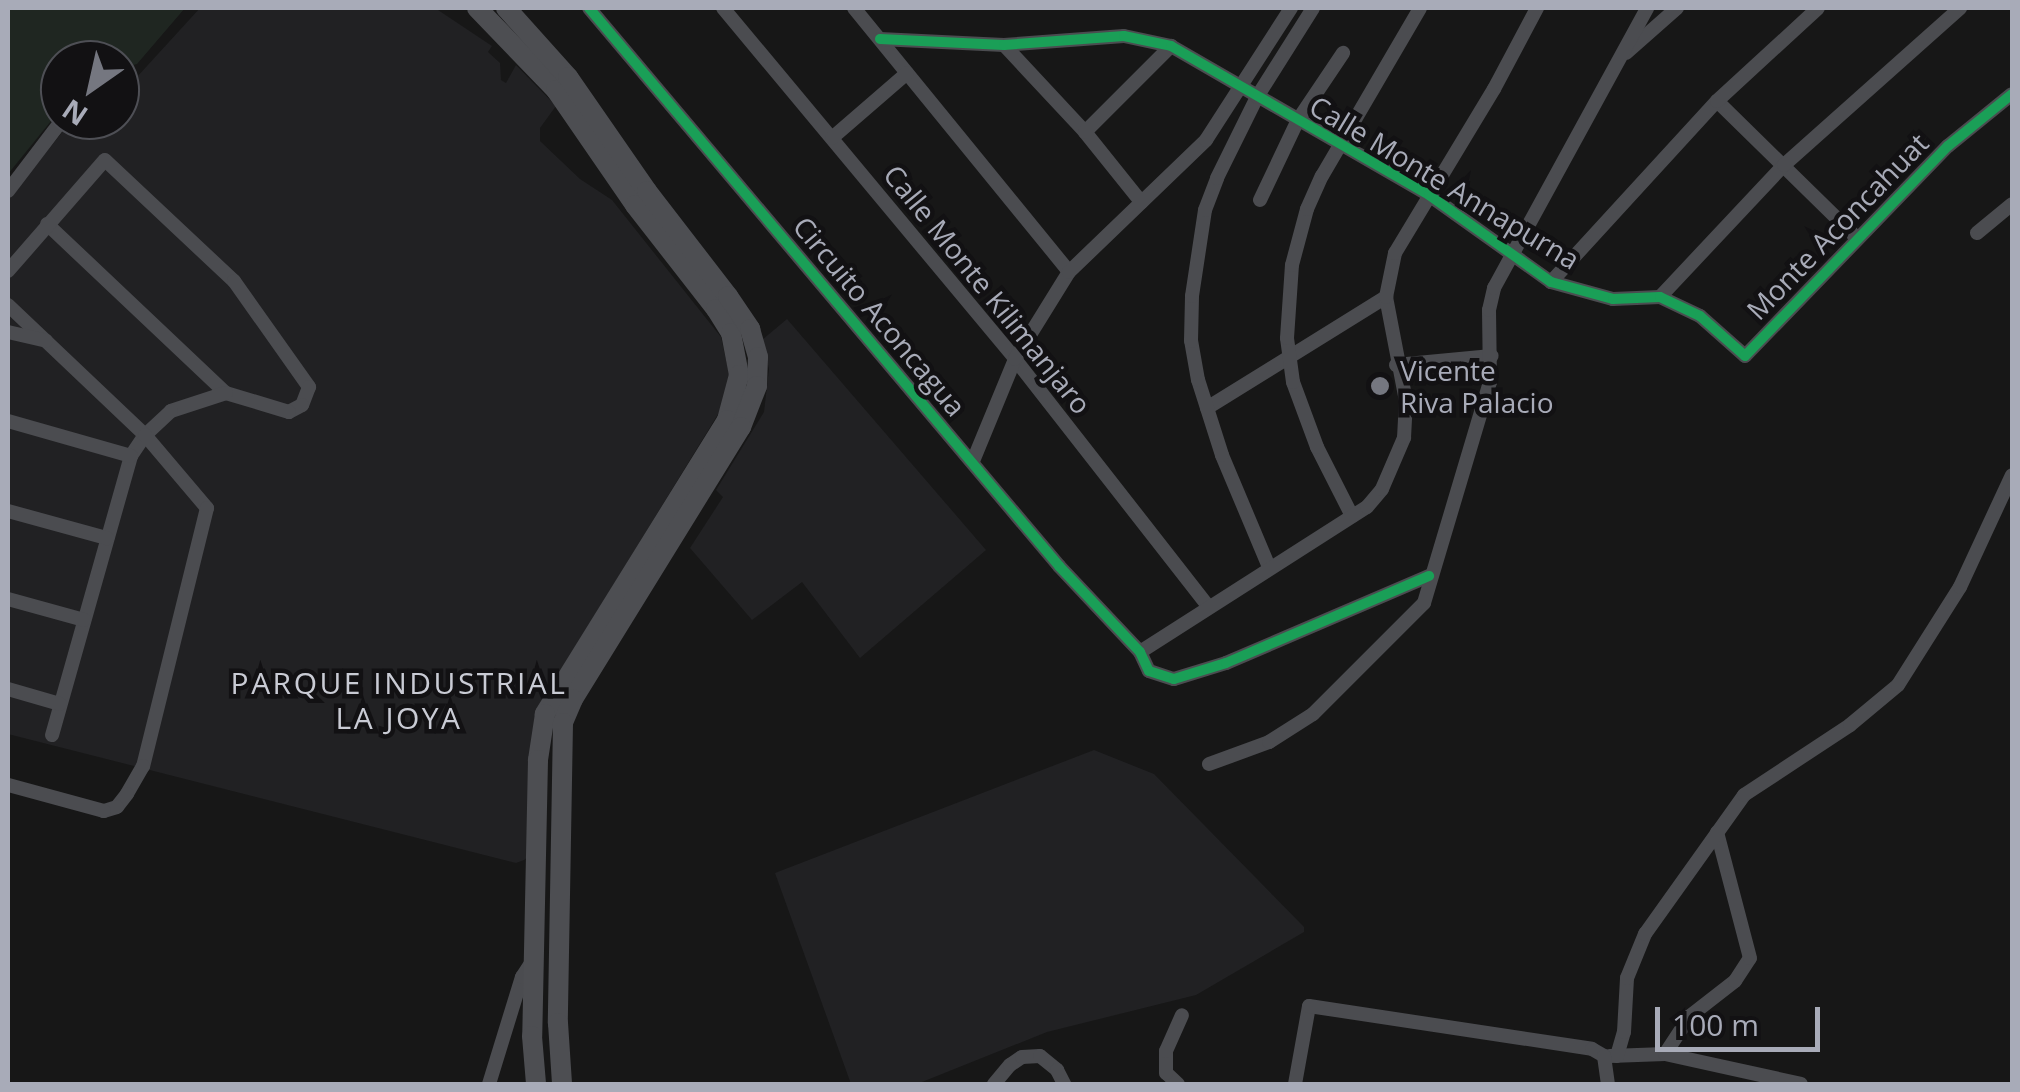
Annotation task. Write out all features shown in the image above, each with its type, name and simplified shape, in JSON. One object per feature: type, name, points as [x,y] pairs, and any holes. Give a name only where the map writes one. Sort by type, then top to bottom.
[{"type":"main road","points":[[477,8],[556,90],[608,168],[716,309],[731,333],[738,364],[737,396],[727,420],[545,714],[538,760],[536,1084]]},
{"type":"main road","points":[[506,8],[568,77],[728,296],[750,329],[758,357],[757,386],[741,427],[573,699],[563,723],[559,866],[562,1084]]},
{"type":"street","name":"Circuito Aconcagua","points":[[589,8],[1072,581],[1140,652],[1148,672],[1174,680],[1226,663],[1429,576]]},
{"type":"street","name":"Calle Monte Kilimanjaro","points":[[723,8],[1015,359],[1209,607]]},
{"type":"street","points":[[854,8],[1069,272]]},
{"type":"street","points":[[973,461],[1015,359],[1069,272],[1206,140],[1291,8]]},
{"type":"street","points":[[1352,516],[1317,447],[1288,358],[1291,278],[1299,233],[1340,144],[1420,8]]},
{"type":"street","points":[[1140,652],[1352,516],[1382,489],[1404,438],[1406,401],[1386,297],[1395,253],[1537,8]]},
{"type":"street","points":[[1209,764],[1270,742],[1313,714],[1406,626],[1424,603],[1429,576],[1456,507],[1490,382],[1490,310],[1508,256],[1647,8]]},
{"type":"street","points":[[1618,60],[1677,8]]},
{"type":"street","points":[[1552,282],[1718,101],[1818,8]]},
{"type":"street","points":[[1660,297],[1784,165],[1960,8]]},
{"type":"street","points":[[1269,567],[1242,509],[1207,408],[1190,341],[1197,258],[1216,178],[1257,97],[1310,9]]},
{"type":"street","name":"Calle Monte Annapurna","points":[[880,38],[1004,46],[1124,36],[1172,46],[1428,196],[1508,256],[1552,282],[1613,299],[1660,297],[1700,316],[1744,356]]},
{"type":"street","points":[[1004,46],[1085,132],[1141,202]]},
{"type":"street","points":[[1085,132],[1172,46]]},
{"type":"street","points":[[1260,200],[1298,120],[1342,53]]},
{"type":"street","points":[[832,138],[908,73]]},
{"type":"street","name":"Monte Aconcahuat","points":[[1744,356],[1948,146],[2012,94]]},
{"type":"street","points":[[1718,101],[1856,237]]},
{"type":"street","points":[[8,191],[47,140]]},
{"type":"street","points":[[8,271],[48,224],[105,160],[234,281],[309,386],[302,405],[288,412],[226,393],[48,224]]},
{"type":"street","points":[[1977,232],[2012,204]]},
{"type":"street","points":[[1207,408],[1386,297]]},
{"type":"street","points":[[8,305],[145,434],[207,508],[143,766],[117,807],[104,812],[8,785]]},
{"type":"street","points":[[8,332],[48,342]]},
{"type":"street","points":[[1396,364],[1492,356]]},
{"type":"street","points":[[52,735],[131,456],[145,434],[171,411],[226,393]]},
{"type":"street","points":[[8,422],[131,456]]},
{"type":"street","points":[[1608,1084],[1610,1056],[1624,1032],[1627,978],[1644,934],[1744,795],[1850,725],[1898,685],[1960,587],[2012,475]]},
{"type":"street","points":[[8,510],[107,538]]},
{"type":"street","points":[[8,599],[84,620]]},
{"type":"street","points":[[8,690],[60,704]]},
{"type":"street","points":[[1665,1054],[1690,1016],[1735,981],[1750,958],[1717,832]]},
{"type":"street","points":[[490,1084],[522,976],[534,958]]},
{"type":"street","points":[[1295,1084],[1310,1006],[1592,1048],[1610,1056],[1665,1054],[1801,1084]]},
{"type":"street","points":[[1178,1084],[1166,1072],[1166,1051],[1182,1015]]},
{"type":"street","points":[[994,1084],[1010,1064],[1022,1057],[1040,1056],[1058,1070],[1064,1084]]},
{"type":"shaded area","points":[[8,8],[185,8],[140,60],[140,40],[40,40],[40,135],[8,174]]},
{"type":"shaded area","points":[[200,8],[435,8],[492,46],[488,52],[500,63],[501,80],[506,83],[516,65],[556,106],[540,128],[540,141],[580,179],[612,200],[721,337],[730,378],[720,411],[541,703],[529,856],[524,860],[516,863],[8,734],[8,200],[56,140],[140,140],[140,74]]},
{"type":"shaded area","points":[[787,319],[986,550],[860,658],[802,582],[752,620],[690,548],[723,497],[716,490],[764,412],[769,369],[762,340]]},
{"type":"shaded area","points":[[1094,750],[1154,774],[1304,927],[1304,932],[1196,995],[1047,1032],[917,1084],[851,1084],[775,873]]},
{"type":"cycle path","points":[[589,8],[1059,566],[1140,652],[1149,671],[1174,679],[1226,663],[1429,576]]},
{"type":"cycle path","points":[[880,39],[1004,45],[1124,36],[1171,46],[1429,195],[1551,282],[1613,299],[1660,297],[1700,316],[1745,356],[1948,146],[2012,94]]},
{"type":"place","name":"Vicente Riva Palacio","points":[[1380,386]]},
{"type":"district","name":"PARQUE INDUSTRIAL LA JOYA","points":[[399,700]]}]
